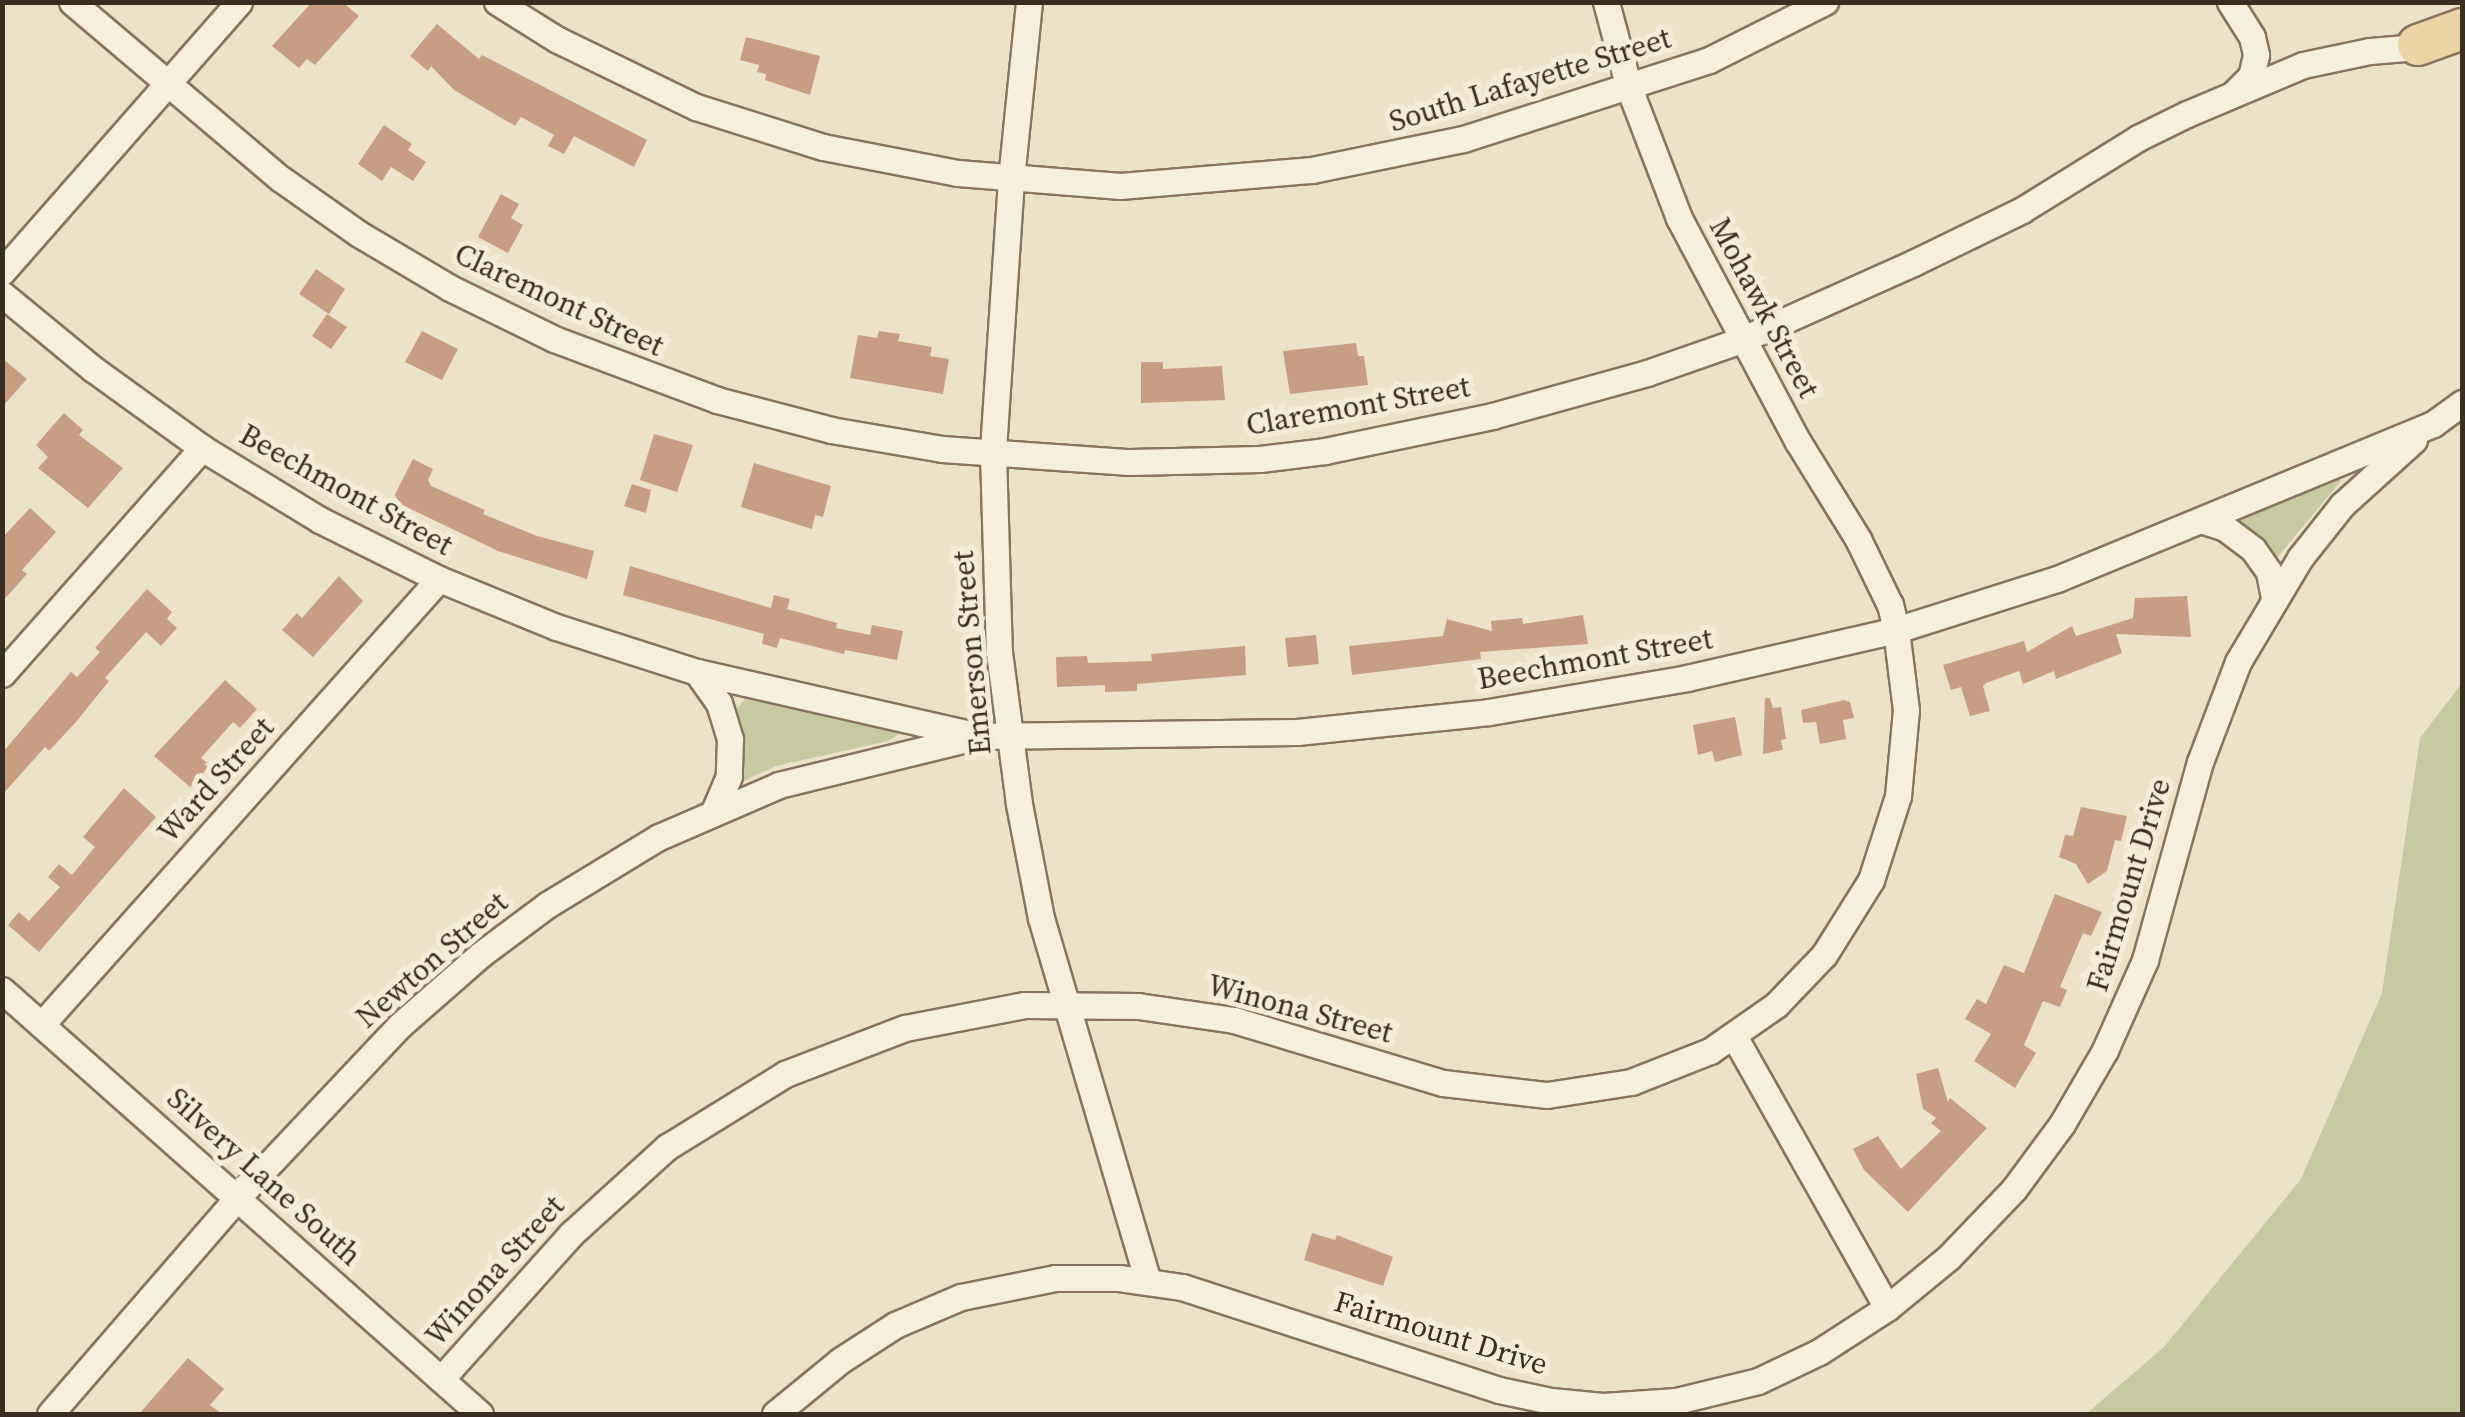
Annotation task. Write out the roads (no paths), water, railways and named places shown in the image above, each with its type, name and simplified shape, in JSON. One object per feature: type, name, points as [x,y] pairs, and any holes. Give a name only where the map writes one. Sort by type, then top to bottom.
[{"type":"main road","points":[[2418,45],[2462,29]]},
{"type":"street","name":"Claremont Street","points":[[72,2],[165,86],[280,179],[360,234],[450,288],[554,340],[662,382],[777,417],[886,440],[993,453],[1179,462],[1325,451],[1558,399],[1742,340],[2022,210],[2138,138],[2303,65],[2418,45],[2462,49]]},
{"type":"street","points":[[2,272],[238,2]]},
{"type":"street","name":"South Lafayette Street","points":[[497,2],[604,64],[742,123],[868,157],[1011,179],[1159,185],[1312,170],[1463,139],[1629,88],[1735,49],[1825,2]]},
{"type":"street","name":"Emerson Street","points":[[1028,2],[1011,179],[993,453],[998,652],[1008,736],[1042,918],[1148,1281]]},
{"type":"street","name":"Mohawk Street","points":[[1606,2],[1629,88],[1679,218],[1742,340],[1858,539],[1890,605],[1896,630]]},
{"type":"street","points":[[2230,2],[2252,37],[2256,55],[2251,76],[2231,96]]},
{"type":"street","name":"Beechmont Street","points":[[2,294],[93,369],[202,448],[320,520],[438,579],[556,627],[697,672],[979,736],[1297,732],[1489,712],[1687,678],[1896,630],[2057,578],[2204,522],[2433,424],[2462,403]]},
{"type":"street","name":"Fairmount Drive","points":[[775,1414],[869,1341],[961,1298],[1055,1278],[1148,1281],[1213,1295],[1499,1390],[1603,1406],[1676,1401],[1758,1381],[1819,1352],[1887,1308],[1949,1258],[2014,1189],[2062,1124],[2106,1050],[2144,960],[2213,724],[2238,662],[2274,598],[2342,505],[2433,424]]},
{"type":"street","points":[[2,674],[202,448]]},
{"type":"street","points":[[2204,522],[2225,528],[2253,549],[2269,572],[2274,598]]},
{"type":"street","name":"Ward Street","points":[[42,1024],[438,579]]},
{"type":"street","name":"Winona Street","points":[[441,1379],[614,1191],[667,1147],[743,1097],[823,1057],[905,1028],[984,1010],[1064,1003],[1138,1006],[1234,1020],[1444,1084],[1518,1095],[1575,1093],[1631,1082],[1710,1051],[1776,1004],[1824,955],[1857,906],[1884,848],[1898,796],[1906,739],[1896,630]]},
{"type":"street","points":[[697,672],[719,703],[730,739],[729,776],[714,811]]},
{"type":"street","name":"Newton Street","points":[[50,1414],[238,1197],[399,1026],[480,955],[602,869],[714,811],[778,785],[979,736]]},
{"type":"street","name":"Silvery Lane South","points":[[2,990],[480,1414]]},
{"type":"street","points":[[1734,1036],[1887,1308]]}]
